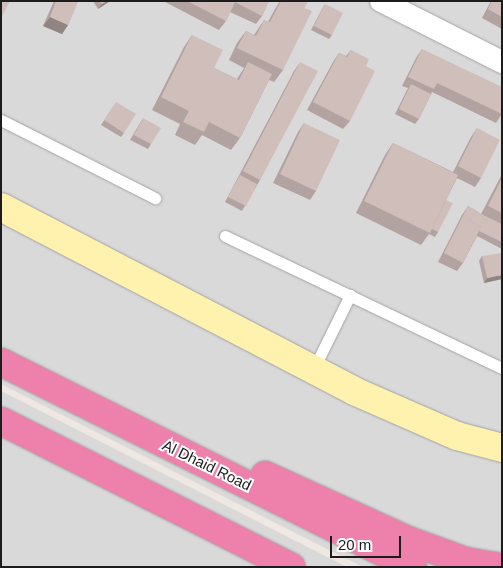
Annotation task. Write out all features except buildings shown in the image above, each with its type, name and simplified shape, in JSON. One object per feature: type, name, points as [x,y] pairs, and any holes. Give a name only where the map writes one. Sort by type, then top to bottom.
[{"type":"highway","name":"Al Dhaid Road","points":[[1,362],[413,567]]},
{"type":"highway","points":[[1,421],[291,567]]},
{"type":"highway","points":[[177,450],[273,478],[410,541],[465,561],[498,567]]},
{"type":"highway","points":[[223,534],[274,567]]},
{"type":"street","points":[[381,1],[502,62]]},
{"type":"street","points":[[1,207],[313,370],[406,416],[502,448]]},
{"type":"lane","points":[[1,120],[155,198]]},
{"type":"lane","points":[[226,236],[502,368]]},
{"type":"lane","points":[[313,370],[350,296]]},
{"type":"shaded area","points":[[1,1],[502,1],[502,567],[363,567],[1,384]]},
{"type":"shaded area","points":[[1,391],[347,567],[1,567]]}]
